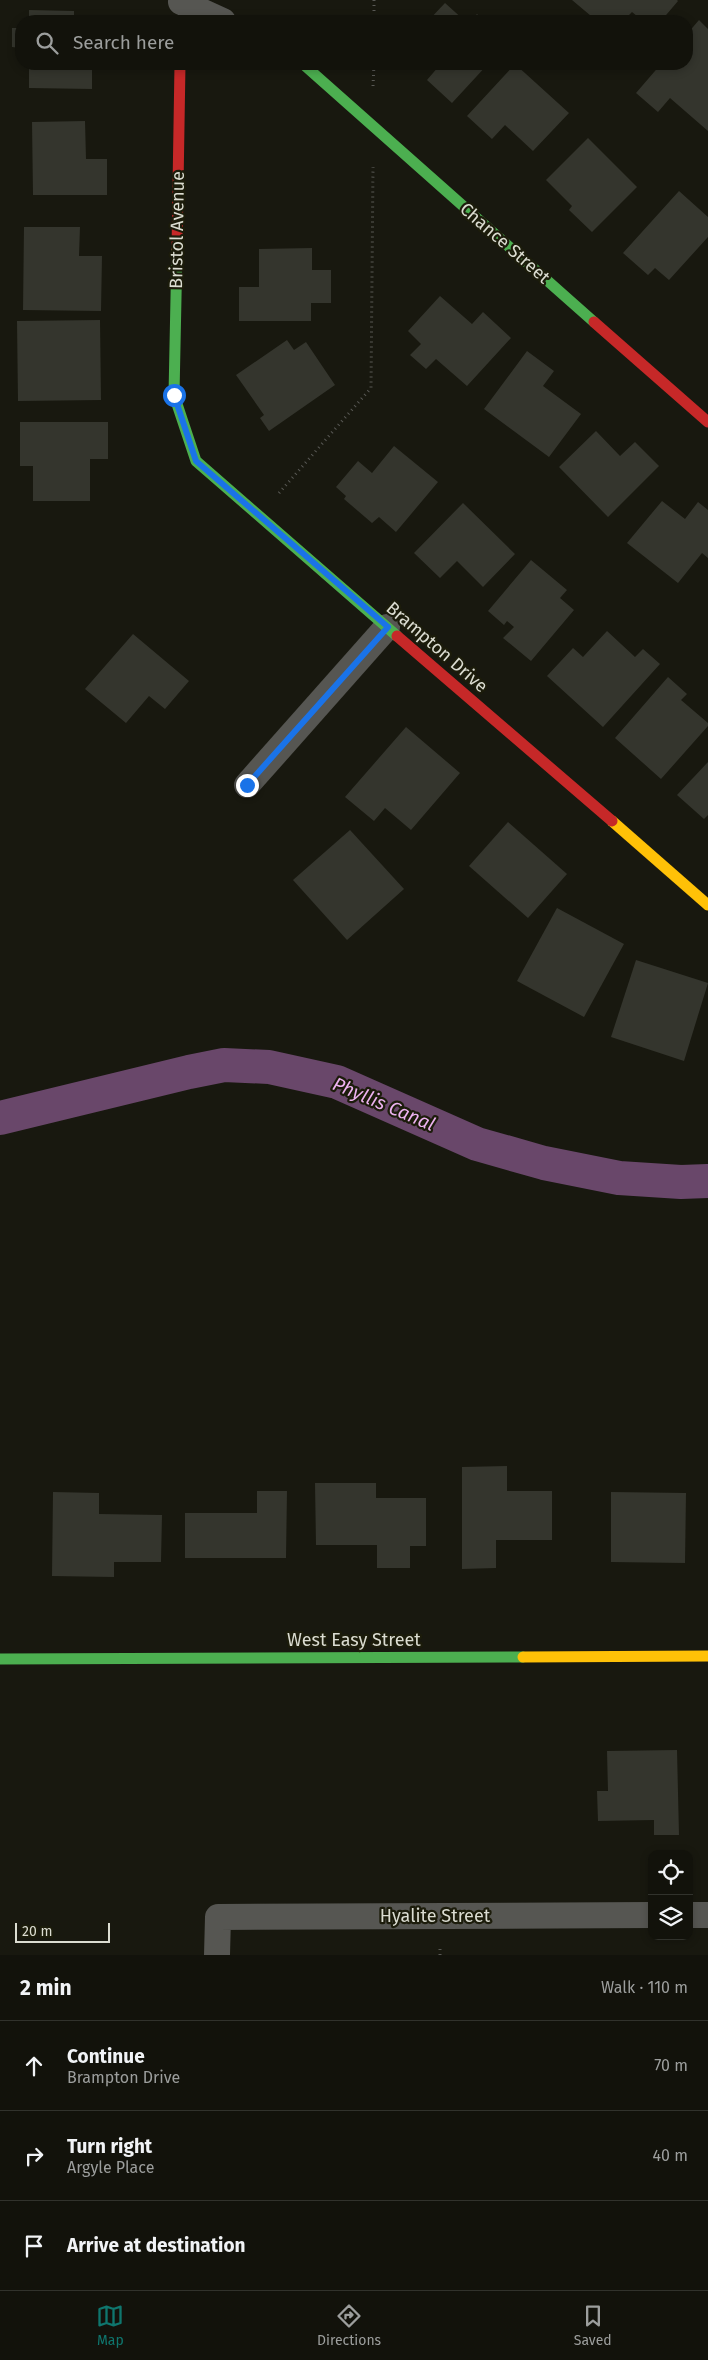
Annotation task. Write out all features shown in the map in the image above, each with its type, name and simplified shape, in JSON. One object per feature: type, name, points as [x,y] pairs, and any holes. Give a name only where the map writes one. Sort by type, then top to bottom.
[{"type":"street","points":[[181,8],[204,15]]},
{"type":"street","name":"Bristol Avenue","points":[[174,395],[180,70]]},
{"type":"street","name":"Chance Street","points":[[309,70],[708,422]]},
{"type":"street","name":"Brampton Drive","points":[[174,395],[196,461],[708,905]]},
{"type":"street","points":[[247,785],[388,627]]},
{"type":"street","name":"West Easy Street","points":[[0,1659],[708,1656]]},
{"type":"street","name":"Hyalite Street","points":[[217,1955],[218,1916],[648,1915]]},
{"type":"street","points":[[693,1915],[708,1915]]},
{"type":"path","points":[[374,0],[374,15]]},
{"type":"path","points":[[259,515],[371,388],[374,70]]},
{"type":"building","points":[[572,0],[678,1],[666,15],[636,15],[632,12],[629,15],[590,15]]},
{"type":"building","points":[[445,3],[458,15],[434,15]]},
{"type":"building","points":[[29,10],[74,11],[74,15],[29,15]]},
{"type":"building","points":[[699,20],[708,29],[708,131],[670,98],[658,112],[636,93],[656,70],[693,70],[693,27]]},
{"type":"building","points":[[12,28],[15,28],[15,47],[12,47]]},
{"type":"building","points":[[29,70],[92,70],[92,89],[29,88]]},
{"type":"building","points":[[436,70],[482,70],[452,103],[427,80]]},
{"type":"building","points":[[509,70],[522,70],[569,113],[533,151],[505,125],[492,139],[467,116]]},
{"type":"building","points":[[85,121],[86,159],[107,159],[107,195],[33,195],[32,122]]},
{"type":"building","points":[[588,138],[637,187],[592,232],[569,210],[572,206],[546,180]]},
{"type":"building","points":[[679,191],[708,217],[708,237],[669,280],[655,268],[648,275],[623,253]]},
{"type":"building","points":[[24,227],[80,227],[79,256],[102,256],[101,311],[23,310]]},
{"type":"building","points":[[312,248],[312,270],[331,270],[331,303],[311,303],[311,321],[239,321],[239,287],[259,287],[259,249]]},
{"type":"building","points":[[440,296],[472,324],[483,312],[511,338],[467,386],[436,359],[426,369],[410,355],[421,344],[408,331]]},
{"type":"building","points":[[100,320],[101,400],[18,401],[17,321]]},
{"type":"building","points":[[287,340],[294,350],[306,342],[335,385],[269,431],[260,418],[264,415],[236,375]]},
{"type":"building","points":[[527,351],[554,371],[543,386],[581,414],[549,457],[484,409]]},
{"type":"building","points":[[20,422],[108,422],[108,459],[90,459],[90,501],[33,501],[33,466],[20,466]]},
{"type":"building","points":[[596,431],[620,456],[635,442],[659,466],[608,517],[559,467]]},
{"type":"building","points":[[394,446],[438,482],[396,532],[379,517],[372,523],[344,499],[346,496],[336,487],[358,461],[372,473]]},
{"type":"building","points":[[662,501],[685,519],[698,502],[708,510],[708,558],[702,553],[678,583],[627,543]]},
{"type":"building","points":[[463,503],[515,554],[483,587],[457,561],[440,578],[414,553]]},
{"type":"building","points":[[531,560],[567,590],[560,598],[574,610],[531,661],[503,638],[514,627],[507,621],[504,625],[488,611]]},
{"type":"building","points":[[607,631],[635,657],[643,649],[660,664],[603,727],[547,676],[573,648],[583,657]]},
{"type":"building","points":[[133,634],[189,681],[165,709],[149,696],[126,723],[85,689]]},
{"type":"building","points":[[668,677],[687,694],[681,700],[708,723],[708,726],[661,779],[615,738]]},
{"type":"building","points":[[406,727],[460,773],[411,830],[385,808],[374,821],[345,797]]},
{"type":"building","points":[[708,762],[708,815],[704,819],[677,795]]},
{"type":"building","points":[[508,822],[567,874],[528,918],[469,866]]},
{"type":"building","points":[[350,830],[404,889],[347,940],[293,880]]},
{"type":"building","points":[[557,908],[624,944],[584,1017],[517,981]]},
{"type":"building","points":[[636,960],[708,983],[684,1061],[611,1037]]},
{"type":"building","points":[[507,1466],[507,1491],[552,1491],[552,1540],[496,1540],[496,1568],[462,1569],[462,1467]]},
{"type":"building","points":[[315,1483],[376,1483],[376,1498],[426,1498],[426,1546],[410,1546],[410,1568],[377,1568],[377,1545],[316,1545]]},
{"type":"building","points":[[257,1491],[287,1491],[286,1558],[185,1558],[185,1513],[257,1513]]},
{"type":"building","points":[[53,1492],[99,1493],[99,1514],[162,1515],[161,1562],[114,1562],[114,1577],[52,1576]]},
{"type":"building","points":[[611,1492],[686,1493],[685,1563],[611,1562]]},
{"type":"building","points":[[677,1750],[679,1835],[654,1835],[654,1820],[598,1821],[597,1791],[608,1791],[607,1751]]},
{"type":"waterway","name":"Phyllis Canal","points":[[0,1118],[224,1065],[269,1067],[337,1082],[477,1144],[544,1163],[619,1178],[681,1182],[708,1181]]},
{"type":"traffic: fast","points":[[310,70],[594,322]]},
{"type":"traffic: fast","points":[[177,249],[174,395],[196,461],[397,636]]},
{"type":"traffic: fast","points":[[0,1659],[523,1657]]},
{"type":"traffic: slow","points":[[612,821],[708,905]]},
{"type":"traffic: slow","points":[[523,1657],[708,1656]]},
{"type":"traffic: jam","points":[[177,249],[180,70]]},
{"type":"traffic: jam","points":[[594,322],[708,422]]},
{"type":"traffic: jam","points":[[397,636],[612,821]]},
{"type":"route","points":[[174,395],[196,461],[388,627],[247,785]]}]
